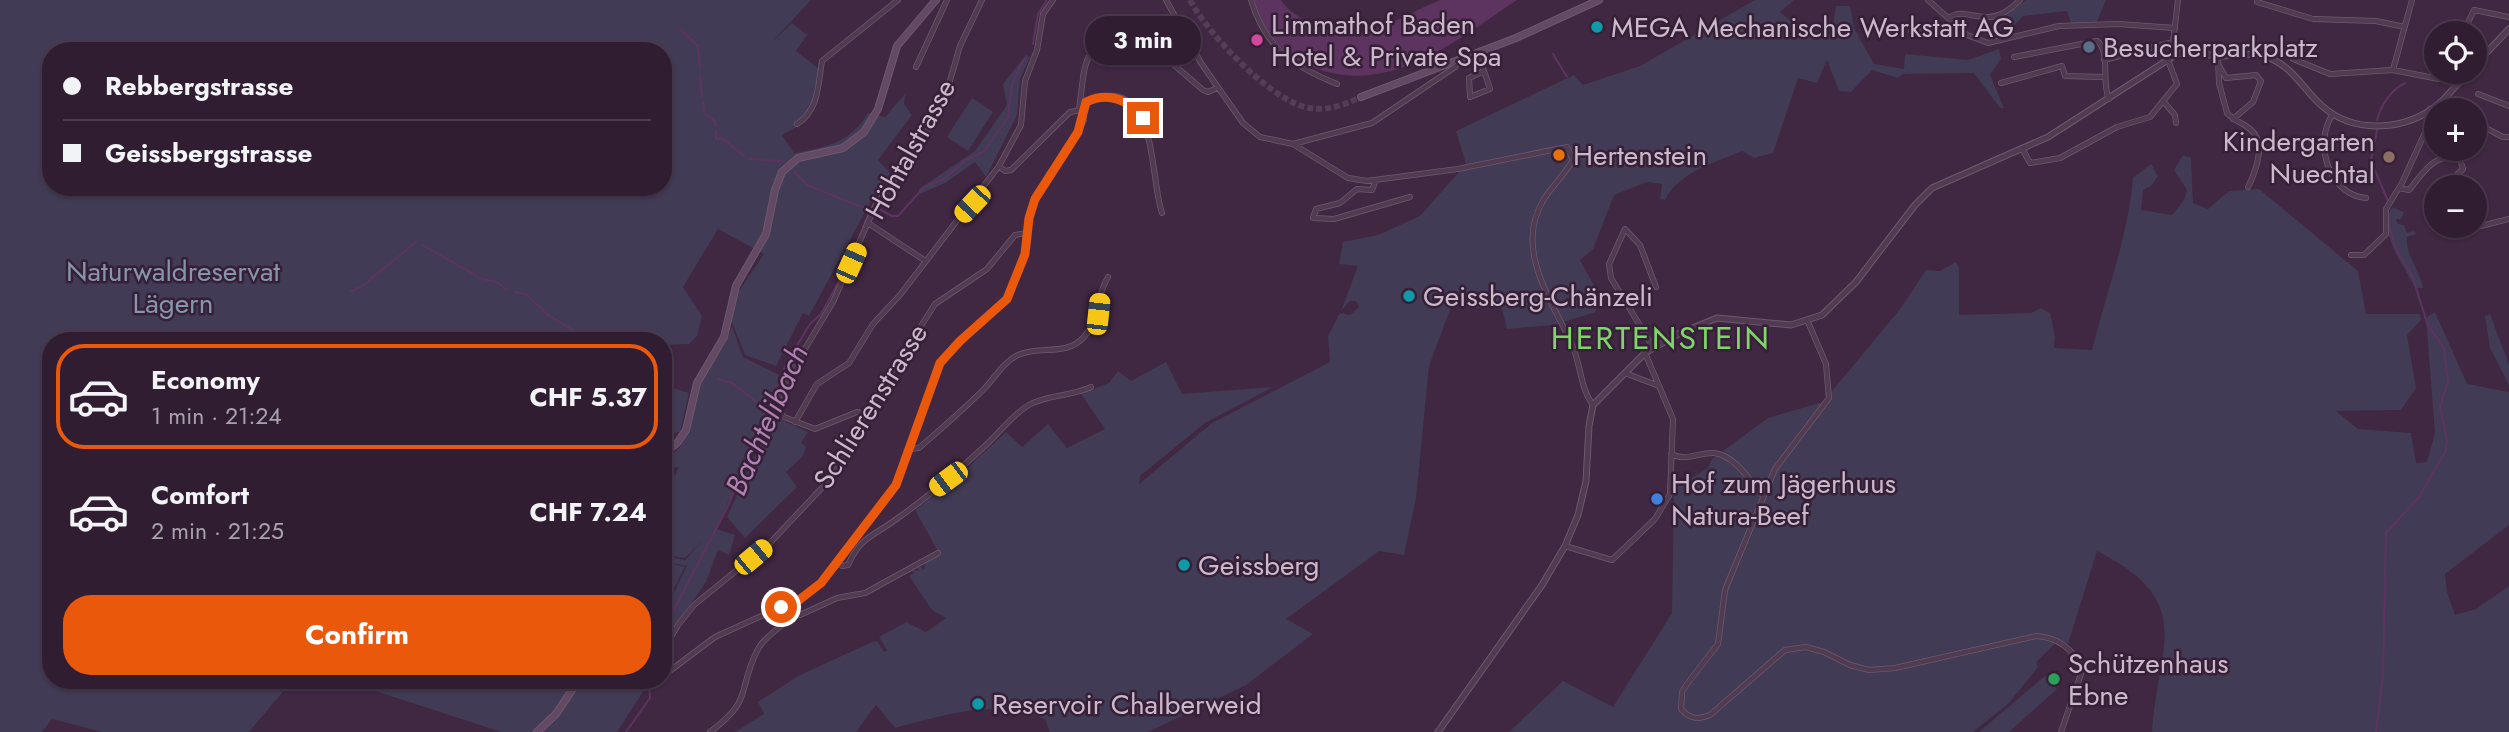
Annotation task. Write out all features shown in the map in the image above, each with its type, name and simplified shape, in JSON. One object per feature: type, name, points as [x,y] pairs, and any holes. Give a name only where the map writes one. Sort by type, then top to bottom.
[{"type":"main road","points":[[672,446],[686,430],[696,383],[724,337],[736,286],[766,234],[782,172],[798,158],[843,148],[864,132],[882,100],[897,46],[936,0]]},
{"type":"main road","points":[[1363,96],[1523,35],[1599,0]]},
{"type":"main road","points":[[537,732],[556,714],[573,689]]},
{"type":"street","points":[[797,124],[808,117],[814,106],[822,61],[898,0]]},
{"type":"street","points":[[916,67],[947,0]]},
{"type":"street","name":"Höhtalstrasse","points":[[795,422],[780,415],[776,408],[797,362],[834,300],[876,204],[917,150],[945,98],[960,46],[982,0]]},
{"type":"street","points":[[865,414],[857,412],[818,429],[795,422],[817,384],[849,363],[873,324],[900,295],[924,260],[977,198],[999,166],[1021,125],[1025,81],[1037,50],[1043,13],[1053,0]]},
{"type":"street","points":[[1168,0],[1217,88],[1235,114],[1257,135],[1293,144],[1338,174],[1356,180],[1376,180],[1466,168],[1567,147],[1573,160],[1544,199],[1538,213],[1534,259],[1544,292],[1578,359],[1586,395],[1593,405]]},
{"type":"street","points":[[1251,0],[1262,26],[1286,57],[1304,70],[1337,85]]},
{"type":"street","points":[[1928,0],[1973,39],[1997,43],[2059,26],[2118,24],[2175,28]]},
{"type":"street","points":[[1949,18],[1961,12],[1991,18],[2009,10],[2020,0]]},
{"type":"street","points":[[2177,54],[2173,42],[2178,0]]},
{"type":"street","points":[[2393,70],[2412,0]]},
{"type":"street","points":[[2257,2],[2313,19],[2376,21],[2405,27]]},
{"type":"street","points":[[2469,21],[2474,10],[2509,17]]},
{"type":"street","points":[[1911,31],[1952,34],[1959,28]]},
{"type":"street","points":[[2487,53],[2509,29]]},
{"type":"street","points":[[672,670],[725,632],[781,607],[790,607],[817,588],[890,495],[902,473],[940,363],[1007,299],[1021,269],[1035,199],[1084,120],[1081,109],[1086,60],[1091,50],[1103,41],[1130,35],[1151,46],[1203,90],[1208,92],[1217,88]]},
{"type":"street","points":[[2014,57],[2097,41],[2102,44],[2104,77],[2109,100]]},
{"type":"street","points":[[2104,60],[2173,42]]},
{"type":"street","points":[[1438,732],[1542,585],[1565,546],[1578,515],[1586,481],[1593,405],[1653,347],[1717,318],[1791,325],[1808,322],[1822,315],[1842,298],[1915,205],[1932,188],[2023,150],[2109,100],[2177,54],[2192,51],[2218,56],[2259,55],[2274,59],[2290,70],[2333,114],[2361,125],[2381,126],[2413,119],[2424,113]]},
{"type":"street","points":[[1478,53],[1490,89],[1470,97],[1469,78],[1483,71]]},
{"type":"street","points":[[2218,56],[2227,113],[2252,131],[2259,140],[2256,164],[2248,187]]},
{"type":"street","points":[[2293,59],[2330,74],[2393,70],[2424,76]]},
{"type":"street","points":[[2023,150],[2030,163],[2060,158],[2117,127],[2151,117],[2177,84],[2168,60]]},
{"type":"street","points":[[1293,144],[1372,123],[1455,67],[1459,61]]},
{"type":"street","points":[[2218,64],[2226,78],[2256,75],[2261,80],[2253,102],[2233,119]]},
{"type":"street","points":[[2001,83],[2062,66],[2065,76],[2104,77]]},
{"type":"street","points":[[2445,98],[2458,84]]},
{"type":"street","points":[[2478,94],[2509,106]]},
{"type":"street","points":[[999,166],[1003,171],[1011,170],[1070,112],[1081,109],[1089,100],[1110,97],[1125,101],[1139,113],[1150,136],[1154,178],[1162,213]]},
{"type":"street","points":[[2163,102],[2175,115],[2176,123]]},
{"type":"street","points":[[2333,114],[2326,125],[2323,144],[2332,174],[2346,193],[2366,198]]},
{"type":"street","points":[[2487,128],[2507,138]]},
{"type":"street","points":[[2351,255],[2364,256],[2381,242],[2386,234],[2386,209],[2424,134]]},
{"type":"street","points":[[2399,188],[2409,190],[2436,159],[2460,159],[2463,169],[2457,175]]},
{"type":"street","points":[[1376,180],[1372,190],[1357,189],[1340,203],[1316,209],[1313,218],[1334,219],[1410,197]]},
{"type":"street","points":[[2487,224],[2509,219]]},
{"type":"street","points":[[869,223],[924,260]]},
{"type":"street","points":[[1653,347],[1614,286],[1610,271],[1611,259],[1625,229],[1640,245],[1656,288]]},
{"type":"street","name":"Schlierenstrasse","points":[[672,635],[694,605],[772,541],[829,481],[865,414],[935,304],[987,269],[1015,235],[1027,233]]},
{"type":"street","points":[[910,449],[919,448],[985,388],[1009,360],[1022,353],[1062,349],[1079,342],[1098,314],[1100,289],[1108,278]]},
{"type":"street","points":[[1808,322],[1826,364],[1829,398],[1782,458],[1763,496],[1725,590],[1718,644],[1682,692],[1681,709],[1688,717],[1700,719],[1723,708],[1785,650],[1806,648],[1824,652],[1850,665],[1869,670],[1895,668],[2036,636],[2052,637],[2065,646],[2082,671],[2061,732]]},
{"type":"street","points":[[1565,546],[1612,560],[1664,507],[1670,494],[1673,419],[1645,353]]},
{"type":"street","points":[[1625,373],[1660,386]]},
{"type":"street","points":[[837,563],[848,565],[855,549],[865,538],[897,519],[955,474],[1024,408],[1041,399],[1068,396],[1091,387]]},
{"type":"street","points":[[1670,453],[1681,458],[1714,453],[1728,458],[1763,496]]},
{"type":"street","points":[[709,732],[737,709],[757,651],[765,638],[792,614],[800,615],[837,598],[865,593],[938,553]]},
{"type":"street","points":[[790,607],[792,614]]},
{"type":"green space","name":"Naturwaldreservat Lägern","points":[[0,0],[811,0],[772,42],[792,23],[807,35],[796,51],[823,72],[813,111],[802,123],[782,135],[794,153],[837,142],[854,131],[868,113],[885,117],[905,94],[904,104],[912,115],[878,160],[892,175],[872,199],[809,316],[803,313],[776,366],[745,355],[731,320],[737,294],[764,254],[718,229],[683,287],[702,316],[697,336],[689,344],[672,345],[672,332],[42,332],[42,689],[285,689],[249,732],[102,732],[52,719],[42,732],[0,732]]},
{"type":"green space","points":[[1755,0],[1794,0],[1780,12],[1795,24],[1812,28],[1816,35],[1832,33],[1836,6],[1850,6],[1854,28],[1874,64],[1904,69],[1905,54],[1968,60],[1999,49],[2001,59],[1990,75],[2004,108],[2000,108],[1974,73],[1903,74],[1898,78],[1872,70],[1851,92],[1839,91],[1827,60],[1817,83],[1798,78],[1773,153],[1754,158],[1742,151],[1709,165],[1679,182],[1665,200],[1660,199],[1662,184],[1647,182],[1614,195],[1593,249],[1580,260],[1597,291],[1596,312],[1553,325],[1507,329],[1502,309],[1451,307],[1429,366],[1416,498],[1404,555],[1379,551],[1286,619],[1313,634],[1246,685],[1148,732],[1050,732],[1045,719],[1026,713],[989,709],[951,714],[895,728],[876,705],[856,732],[735,732],[764,714],[758,702],[798,676],[872,642],[877,641],[884,652],[887,650],[879,637],[906,622],[926,632],[946,618],[932,610],[909,576],[914,573],[911,569],[918,571],[919,565],[924,570],[925,562],[940,555],[915,510],[962,473],[1006,432],[1022,447],[1048,424],[1067,448],[1105,429],[1081,394],[1109,383],[1118,371],[1131,381],[1166,362],[1182,394],[1273,387],[1205,423],[1140,476],[1139,484],[1212,423],[1330,362],[1328,336],[1340,313],[1350,315],[1359,307],[1356,301],[1350,301],[1341,311],[1358,266],[1339,264],[1343,242],[1378,235],[1420,216],[1466,164],[1456,131],[1574,75],[1583,85],[1640,66]]},
{"type":"green space","points":[[2026,0],[2106,0],[2097,22],[2071,24],[2067,11],[2023,16],[2013,26],[2001,19]]},
{"type":"green space","points":[[1026,55],[1030,57],[1020,79],[1017,115],[986,177],[975,162],[945,183],[920,194],[919,189],[975,151],[1007,105],[1003,84]]},
{"type":"green space","points":[[972,98],[993,112],[968,151],[947,137]]},
{"type":"green space","points":[[2183,155],[2191,158],[2193,203],[2208,209],[2229,191],[2259,189],[2358,271],[2366,314],[2420,314],[2421,320],[2407,335],[2416,388],[2401,410],[2336,411],[2358,429],[2411,433],[2416,463],[2427,462],[2435,433],[2426,318],[2435,312],[2467,384],[2509,392],[2509,525],[2445,574],[2447,592],[2455,615],[2476,609],[2509,586],[2509,732],[2152,732],[2164,650],[2160,607],[2149,588],[2128,570],[2097,551],[2068,644],[2059,640],[2036,662],[2038,667],[2009,703],[1973,732],[1509,732],[1563,681],[1613,707],[1672,613],[1674,489],[1708,468],[1712,459],[1768,418],[1823,402],[1901,308],[1926,270],[1940,271],[1956,262],[1959,268],[1959,315],[2031,313],[2041,308],[2050,313],[2055,336],[2054,348],[2092,350],[2122,243],[2133,178],[2151,164],[2158,176],[2151,186],[2143,190],[2141,210],[2172,215],[2184,200],[2187,190],[2174,170]]},
{"type":"green space","points":[[2392,207],[2404,212],[2401,219],[2396,219],[2398,224],[2404,225],[2407,233],[2414,231],[2416,234],[2407,237],[2407,244],[2423,288],[2415,288],[2394,249],[2387,227]]},
{"type":"green space","points":[[2490,314],[2509,365],[2509,385],[2490,348],[2485,316]]},
{"type":"green space","points":[[732,326],[743,357],[779,375],[771,407],[716,529],[735,535],[729,555],[718,550],[706,582],[672,631],[672,597],[687,566],[672,563],[672,558],[685,560],[703,540],[685,558],[672,556],[672,481],[679,467],[672,467],[672,454],[682,444],[687,433],[705,373],[726,342]]},
{"type":"green space","points":[[672,388],[689,393],[680,432],[672,433]]},
{"type":"green space","points":[[773,416],[808,432],[801,443],[806,446],[803,456],[786,472],[797,487],[745,538],[727,517]]},
{"type":"green space","points":[[672,563],[685,567],[672,592]]},
{"type":"green space","points":[[2045,676],[2057,689],[2009,732],[1979,732]]},
{"type":"green space","points":[[369,689],[642,689],[617,732],[501,732]]},
{"type":"shaded area","points":[[1254,0],[1281,0],[1290,11],[1310,23],[1328,31],[1345,34],[1378,28],[1441,0],[1517,0],[1423,59],[1372,75],[1345,75],[1317,69],[1285,51],[1263,23]]},
{"type":"waterway","name":"Bachtelibach","points":[[1033,44],[1038,14],[1047,0]]},
{"type":"waterway","points":[[680,29],[698,46],[700,68]]},
{"type":"waterway","points":[[1553,54],[1567,77]]},
{"type":"waterway","name":"Bachtelibach","points":[[877,208],[892,216],[898,216],[924,187],[944,179],[966,160],[983,152],[1008,118],[1012,84],[1024,59]]},
{"type":"waterway","points":[[700,76],[702,97]]},
{"type":"waterway","points":[[2377,120],[2387,98],[2405,83]]},
{"type":"waterway","points":[[703,102],[704,111]]},
{"type":"waterway","points":[[704,113],[715,121],[716,126]]},
{"type":"waterway","points":[[716,130],[716,139],[722,138],[744,156]]},
{"type":"waterway","points":[[2377,130],[2371,161],[2388,201]]},
{"type":"waterway","points":[[749,159],[784,161]]},
{"type":"waterway","points":[[795,172],[807,185],[859,206]]},
{"type":"waterway","name":"Bachtelibach","points":[[862,207],[871,209],[863,227]]},
{"type":"waterway","points":[[2376,732],[2383,676],[2386,533],[2419,497],[2446,450],[2447,440],[2440,407],[2448,382],[2444,348],[2428,326],[2412,275],[2397,251],[2389,226],[2388,210]]},
{"type":"waterway","points":[[351,291],[361,287],[416,242]]},
{"type":"waterway","points":[[422,245],[482,279],[497,282],[507,290]]},
{"type":"waterway","name":"Bachtelibach","points":[[672,614],[728,506],[787,362],[810,324],[821,314],[843,274]]},
{"type":"waterway","points":[[515,292],[526,294],[548,315],[576,332]]},
{"type":"waterway","points":[[718,379],[732,383],[762,406]]},
{"type":"waterway","name":"Bachtelibach","points":[[626,732],[650,698],[649,689]]},
{"type":"tunnel","points":[[1190,0],[1198,14],[1242,64],[1277,93],[1294,103],[1323,109],[1361,97]]},
{"type":"place","name":"MEGA Mechanische Werkstatt AG","points":[[1597,27]]},
{"type":"place","name":"Limmathof Baden Hotel & Private Spa","points":[[1257,40]]},
{"type":"place","name":"Besucherparkplatz","points":[[2089,47]]},
{"type":"place","name":"Hertenstein","points":[[1559,155]]},
{"type":"place","name":"Kindergarten Nuechtal","points":[[2389,157]]},
{"type":"place","name":"Geissberg-Chänzeli","points":[[1409,296]]},
{"type":"place","name":"Hof zum Jägerhuus Natura-Beef","points":[[1657,499]]},
{"type":"place","name":"Geissberg","points":[[1184,565]]},
{"type":"place","name":"Schützenhaus Ebne","points":[[2054,679]]},
{"type":"place","name":"Reservoir Chalberweid","points":[[978,704]]},
{"type":"district","name":"HERTENSTEIN","points":[[1661,338]]},
{"type":"route","points":[[781,607],[790,607],[821,583],[890,495],[902,473],[922,408],[940,363],[969,332],[1003,305],[1012,292],[1025,254],[1033,204],[1078,132],[1084,120],[1082,110],[1086,102],[1103,97],[1118,99],[1125,101],[1143,118]]}]
